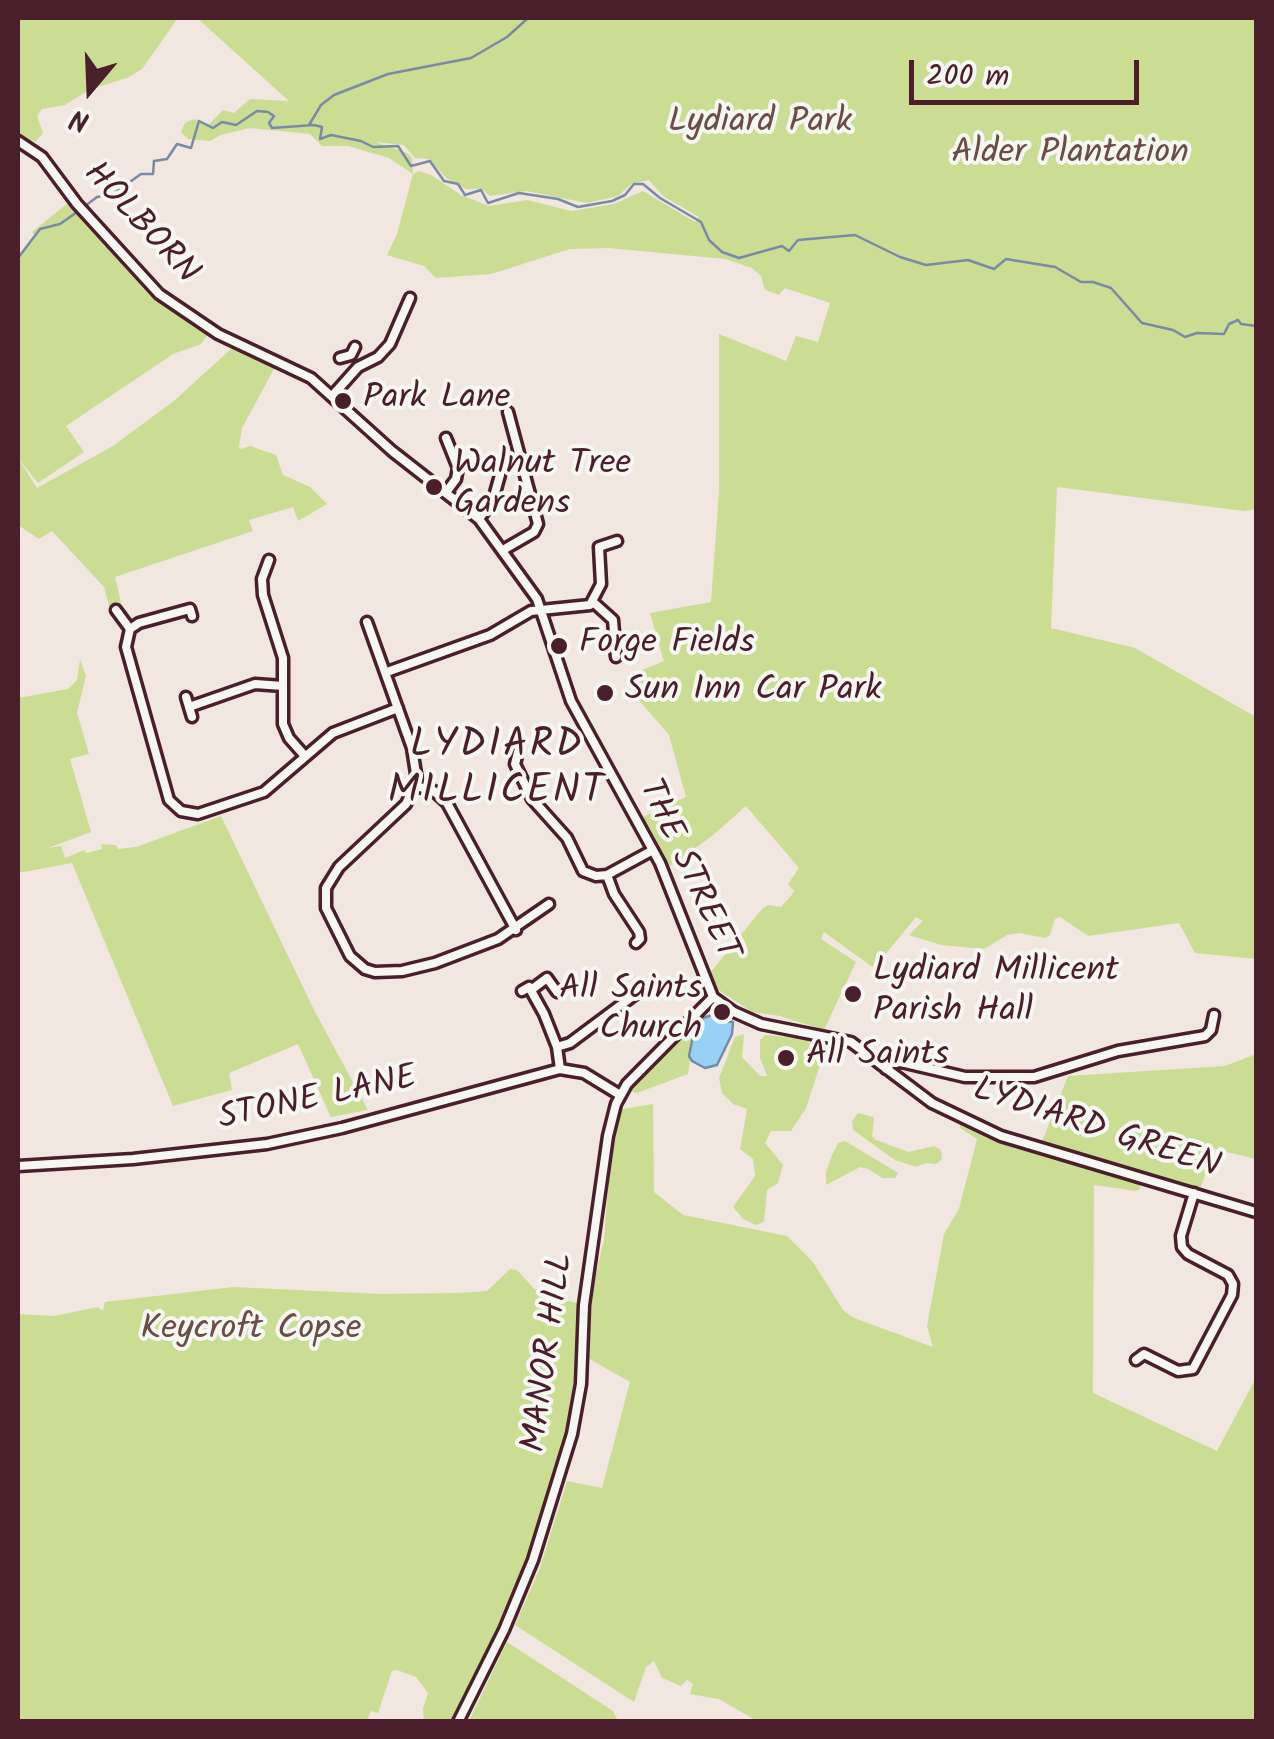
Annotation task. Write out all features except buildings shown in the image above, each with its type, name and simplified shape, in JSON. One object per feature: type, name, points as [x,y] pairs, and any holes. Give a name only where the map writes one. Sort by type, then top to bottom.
[{"type":"street","name":"HOLBORN","points":[[18,142],[42,158],[159,294],[218,334],[291,367],[333,395]]},
{"type":"street","points":[[333,395],[358,367],[378,357],[390,344],[410,298]]},
{"type":"street","points":[[340,358],[353,351],[358,367]]},
{"type":"street","name":"THE STREET","points":[[333,395],[392,452],[479,519],[503,550],[542,609],[576,710],[654,850],[712,998],[761,1024]]},
{"type":"street","points":[[503,550],[534,532],[538,524],[508,412]]},
{"type":"street","points":[[446,438],[458,468],[446,492]]},
{"type":"street","points":[[479,519],[493,500],[500,474]]},
{"type":"street","points":[[387,672],[490,635],[526,613],[587,606],[601,584],[599,547],[616,541]]},
{"type":"street","points":[[269,560],[262,579],[263,594],[283,658],[283,724],[289,738],[304,754]]},
{"type":"street","points":[[593,602],[613,620],[616,657]]},
{"type":"street","points":[[130,628],[190,609]]},
{"type":"street","points":[[116,610],[130,628],[127,655],[170,800],[186,813],[202,813],[264,792],[304,754],[340,729],[398,708]]},
{"type":"street","points":[[367,622],[412,748],[416,786],[406,804],[339,867],[326,888],[326,908],[350,956],[375,972],[402,971],[474,950],[516,930],[549,904]]},
{"type":"street","points":[[189,708],[256,684],[282,686]]},
{"type":"street","points":[[186,697],[192,718]]},
{"type":"street","points":[[513,756],[535,803],[567,838],[578,866],[591,875],[607,875],[654,850]]},
{"type":"street","points":[[416,786],[434,791],[447,803],[516,930]]},
{"type":"street","points":[[607,875],[639,932],[640,940],[636,943]]},
{"type":"street","points":[[557,992],[547,978],[527,991],[557,1048],[560,1069],[584,1073],[620,1095],[712,998]]},
{"type":"street","points":[[557,1048],[570,1043],[636,992]]},
{"type":"street","points":[[886,1069],[901,1062],[957,1076],[1026,1078],[1118,1051],[1205,1036],[1212,1030],[1214,1014]]},
{"type":"street","name":"LYDIARD GREEN","points":[[761,1024],[851,1042],[942,1109],[1000,1136],[1256,1212]]},
{"type":"street","name":"STONE LANE","points":[[18,1166],[180,1155],[267,1144],[342,1128],[560,1069]]},
{"type":"street","name":"MANOR HILL","points":[[458,1722],[533,1560],[570,1444],[580,1397],[584,1305],[605,1154],[620,1095]]},
{"type":"street","points":[[1141,1353],[1178,1371],[1193,1368],[1237,1281],[1182,1247],[1194,1193]]},
{"type":"green space","points":[[18,18],[178,18],[142,69],[89,90],[65,105],[42,109],[37,116],[43,133],[35,142],[18,135]]},
{"type":"green space","points":[[197,18],[1256,18],[1256,509],[1244,511],[1057,487],[1051,628],[1135,648],[1256,717],[1256,959],[1195,953],[1179,923],[1088,936],[1060,917],[1045,938],[1020,933],[1007,935],[984,949],[941,945],[909,935],[923,921],[916,917],[874,968],[824,932],[821,939],[856,962],[824,1030],[752,1012],[714,987],[710,973],[762,909],[768,905],[781,907],[791,896],[794,891],[788,884],[799,868],[746,806],[670,866],[643,817],[686,797],[669,735],[638,699],[628,676],[664,661],[650,613],[711,602],[719,491],[719,334],[786,361],[796,336],[818,342],[830,303],[785,288],[779,295],[765,290],[761,276],[752,268],[725,259],[609,248],[570,249],[491,274],[436,278],[424,266],[387,255],[397,234],[413,174],[389,158],[348,146],[322,146],[310,134],[250,128],[210,141],[188,139],[181,132],[185,123],[194,119],[209,124],[223,110],[234,113],[250,99],[289,101]],"holes":[[[375,142],[404,145],[415,158],[429,159],[446,178],[466,189],[482,189],[490,196],[526,191],[587,203],[618,196],[631,184],[649,180],[663,196],[699,217],[695,222],[643,191],[614,204],[572,211],[527,200],[489,206],[461,195],[431,175],[419,171],[413,174],[412,158]]]},
{"type":"green space","points":[[68,203],[149,295],[208,334],[201,344],[173,354],[66,426],[84,452],[38,483],[18,458],[18,258],[35,236],[32,232]]},
{"type":"green space","points":[[232,348],[275,367],[242,428],[239,447],[250,446],[276,455],[283,475],[310,487],[327,504],[298,521],[293,507],[249,520],[253,531],[115,577],[122,607],[110,609],[104,587],[52,531],[39,539],[18,525],[18,458],[37,488],[113,446],[175,400]]},
{"type":"green space","points":[[80,660],[86,676],[77,713],[89,754],[70,759],[91,832],[48,848],[61,846],[65,858],[84,850],[86,853],[102,849],[101,844],[116,845],[118,849],[136,847],[221,816],[314,1010],[368,1110],[331,1117],[298,1044],[229,1073],[232,1090],[173,1106],[72,863],[18,873],[18,698],[68,689],[77,680]]},
{"type":"green space","points":[[703,1013],[693,1036],[688,1074],[637,1093],[630,1091],[682,1030]]},
{"type":"green space","points":[[744,1034],[742,1057],[760,1076],[767,1076],[760,1058],[760,1040],[765,1035],[808,1039],[815,1058],[823,1056],[806,1108],[791,1131],[771,1131],[765,1143],[783,1165],[778,1183],[767,1190],[764,1222],[756,1225],[743,1219],[733,1207],[755,1176],[753,1159],[740,1149],[747,1109],[733,1104],[722,1093],[719,1078],[735,1037]]},
{"type":"green space","points":[[1256,1054],[1256,1159],[1214,1149],[1200,1190],[1041,1144],[1068,1076],[1225,1066]]},
{"type":"green space","points":[[653,1104],[654,1192],[683,1215],[787,1236],[813,1262],[843,1310],[854,1318],[933,1347],[927,1326],[944,1234],[959,1209],[977,1139],[960,1128],[961,1122],[1055,1158],[1139,1182],[1140,1189],[1136,1191],[1094,1185],[1093,1393],[1217,1451],[1256,1378],[1256,1721],[757,1721],[719,1699],[690,1694],[693,1684],[687,1680],[681,1686],[662,1678],[654,1661],[646,1667],[634,1702],[515,1625],[540,1568],[567,1481],[602,1488],[630,1382],[588,1358],[589,1304],[604,1240],[611,1147],[618,1117],[623,1109]]},
{"type":"green space","points":[[858,1113],[874,1117],[872,1136],[876,1140],[909,1152],[934,1146],[941,1150],[942,1159],[936,1164],[916,1167],[895,1160],[853,1130],[852,1121]]},
{"type":"green space","points":[[845,1141],[898,1173],[895,1178],[882,1178],[860,1167],[826,1185],[833,1153],[838,1143]]},
{"type":"green space","name":"Keycroft Copse","points":[[510,1269],[517,1270],[538,1293],[581,1304],[575,1407],[569,1441],[527,1567],[451,1721],[424,1721],[428,1693],[416,1677],[397,1670],[392,1671],[378,1713],[371,1711],[367,1721],[18,1721],[18,1314],[53,1316],[98,1307],[103,1311],[105,1302],[233,1287],[381,1294],[487,1291]]},
{"type":"green space","points":[[507,1642],[613,1711],[618,1721],[469,1721]]},
{"type":"water","points":[[721,1012],[722,1021],[733,1022],[732,1034],[717,1065],[705,1068],[689,1056],[693,1036],[703,1018]]},
{"type":"waterway","points":[[309,125],[321,105],[334,95],[388,74],[471,58],[507,37],[528,18]]},
{"type":"waterway","points":[[85,206],[97,197],[113,194],[141,174],[153,174],[154,161],[167,159],[177,144],[191,148],[199,121],[213,128],[222,122],[236,125],[257,111],[268,112],[274,116],[269,123],[272,128],[314,125],[322,127],[320,139],[331,135],[373,147],[398,146],[411,166],[430,161],[444,181],[458,184],[465,195],[481,190],[488,203],[519,193],[558,199],[578,207],[612,201],[625,195],[634,184],[643,184],[701,222],[709,240],[722,252],[739,258],[782,246],[789,251],[798,240],[855,235],[926,265],[968,260],[994,269],[1006,259],[1055,267],[1081,282],[1111,288],[1142,323],[1185,337],[1197,333],[1224,334],[1229,324],[1238,320],[1256,326]]},
{"type":"waterway","points":[[18,258],[40,229],[60,224],[77,212]]},
{"type":"place","name":"Park Lane","points":[[343,401]]},
{"type":"place","name":"Walnut Tree Gardens","points":[[434,487]]},
{"type":"place","name":"Forge Fields","points":[[559,646]]},
{"type":"place","name":"Sun Inn Car Park","points":[[605,693]]},
{"type":"place","name":"Lydiard Millicent Parish Hall","points":[[853,994]]},
{"type":"place","name":"All Saints Church","points":[[722,1012]]},
{"type":"place","name":"All Saints","points":[[786,1058]]},
{"type":"district","name":"LYDIARD MILLICENT","points":[[497,772]]},
{"type":"park label","name":"Lydiard Park","points":[[760,125]]},
{"type":"park label","name":"Alder Plantation","points":[[1070,156]]}]
